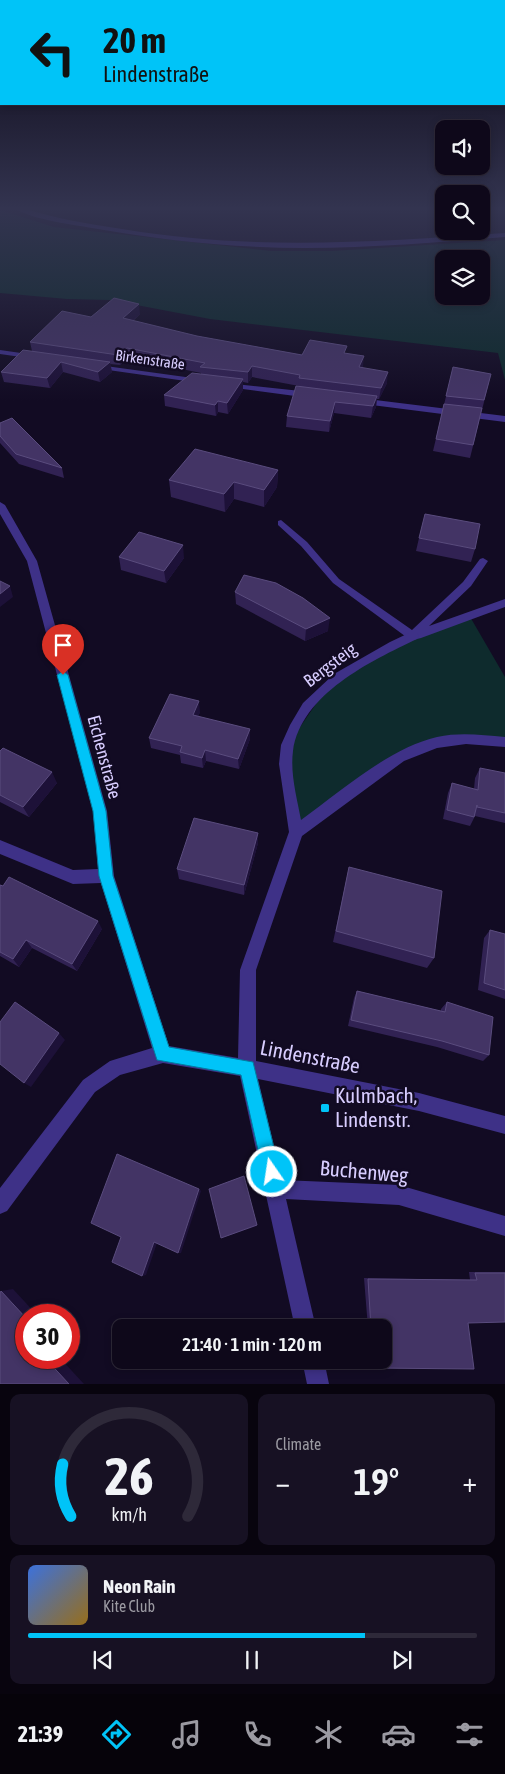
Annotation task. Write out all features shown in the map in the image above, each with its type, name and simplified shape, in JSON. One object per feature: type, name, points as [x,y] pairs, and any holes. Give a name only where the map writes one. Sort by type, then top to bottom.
[{"type":"street","points":[[0,352],[39,358]]},
{"type":"street","name":"Birkenstraße","points":[[89,365],[207,382]]},
{"type":"street","points":[[216,383],[322,396]]},
{"type":"street","points":[[351,400],[505,419]]},
{"type":"street","name":"Eichenstraße","points":[[0,504],[32,561],[100,811],[106,876],[163,1054]]},
{"type":"street","name":"Bergsteig","points":[[304,1319],[247,1068],[248,970],[296,832],[288,782],[287,746],[305,708],[329,685],[364,660],[413,636]]},
{"type":"street","points":[[296,832],[399,757],[436,743],[466,739],[505,742]]},
{"type":"street","points":[[0,848],[73,877],[106,876]]},
{"type":"street","points":[[0,1204],[90,1086],[116,1067],[163,1054]]},
{"type":"street","name":"Lindenstraße","points":[[163,1054],[247,1068],[419,1102],[505,1125]]},
{"type":"street","name":"Buchenweg","points":[[276,1189],[399,1195],[505,1226]]},
{"type":"street","points":[[315,1369],[318,1384]]},
{"type":"lane","points":[[281,523],[304,544],[336,581],[413,636]]},
{"type":"lane","name":"Bergsteig","points":[[413,636],[467,584],[483,560]]},
{"type":"lane","name":"Bergsteig","points":[[413,636],[505,603]]},
{"type":"green space","points":[[0,273],[435,273],[435,305],[490,305],[490,273],[505,273],[505,380],[498,353],[210,319],[110,300],[67,299],[0,293]]},
{"type":"green space","points":[[469,615],[505,677],[505,743],[466,739],[399,757],[296,832],[287,746],[329,685],[413,636]]},
{"type":"building","points":[[114,298],[139,304],[123,318],[197,336],[302,355],[310,340],[347,346],[344,353],[364,356],[359,367],[388,372],[381,388],[299,378],[300,375],[252,366],[248,372],[200,367],[205,363],[127,348],[118,355],[30,342],[62,311],[91,317]]},
{"type":"building","points":[[23,350],[110,362],[98,372],[61,362],[47,378],[1,372]]},
{"type":"building","points":[[453,367],[491,374],[484,400],[446,396]]},
{"type":"building","points":[[192,373],[243,379],[227,403],[218,401],[215,405],[164,395]]},
{"type":"building","points":[[296,386],[377,396],[373,406],[335,402],[330,421],[287,416]]},
{"type":"building","points":[[444,404],[482,408],[473,445],[436,439]]},
{"type":"building","points":[[12,418],[62,468],[16,454],[0,436],[0,423]]},
{"type":"building","points":[[195,449],[278,470],[264,490],[234,482],[224,494],[169,480]]},
{"type":"building","points":[[425,514],[480,524],[475,549],[419,538]]},
{"type":"building","points":[[139,532],[183,545],[164,571],[119,557]]},
{"type":"building","points":[[244,575],[276,583],[303,598],[330,618],[306,629],[235,592]]},
{"type":"building","points":[[0,581],[10,586],[0,594]]},
{"type":"building","points":[[170,694],[199,701],[193,715],[250,729],[238,759],[205,750],[202,758],[180,752],[182,746],[149,738]]},
{"type":"building","points":[[3,748],[52,772],[23,807],[0,795],[0,751]]},
{"type":"building","points":[[480,768],[505,773],[505,813],[477,807],[477,805],[474,817],[447,810],[452,783],[478,790]]},
{"type":"building","points":[[194,818],[258,833],[244,885],[177,869]]},
{"type":"building","points":[[349,867],[442,891],[434,958],[336,931]]},
{"type":"building","points":[[9,877],[98,921],[72,964],[26,940],[13,959],[0,952],[0,885],[3,886]]},
{"type":"building","points":[[490,930],[505,934],[505,990],[484,983]]},
{"type":"building","points":[[357,991],[445,1012],[447,1002],[493,1017],[489,1055],[442,1041],[351,1020]]},
{"type":"building","points":[[15,1002],[59,1033],[24,1083],[0,1064],[0,1022]]},
{"type":"building","points":[[117,1154],[199,1189],[178,1253],[154,1242],[142,1276],[112,1262],[121,1237],[91,1223]]},
{"type":"building","points":[[244,1176],[257,1225],[221,1238],[209,1189]]},
{"type":"building","points":[[475,1273],[505,1273],[505,1322],[468,1323],[474,1369],[392,1368],[392,1319],[370,1319],[368,1279],[477,1280]]},
{"type":"building","points":[[1,1291],[15,1306],[15,1369],[55,1369],[69,1384],[0,1384]]},
{"type":"place","name":"Kulmbach, Lindenstr.","points":[[325,1108]]},
{"type":"route","points":[[63,675],[100,811],[106,876],[163,1054],[247,1068],[272,1172]]}]
